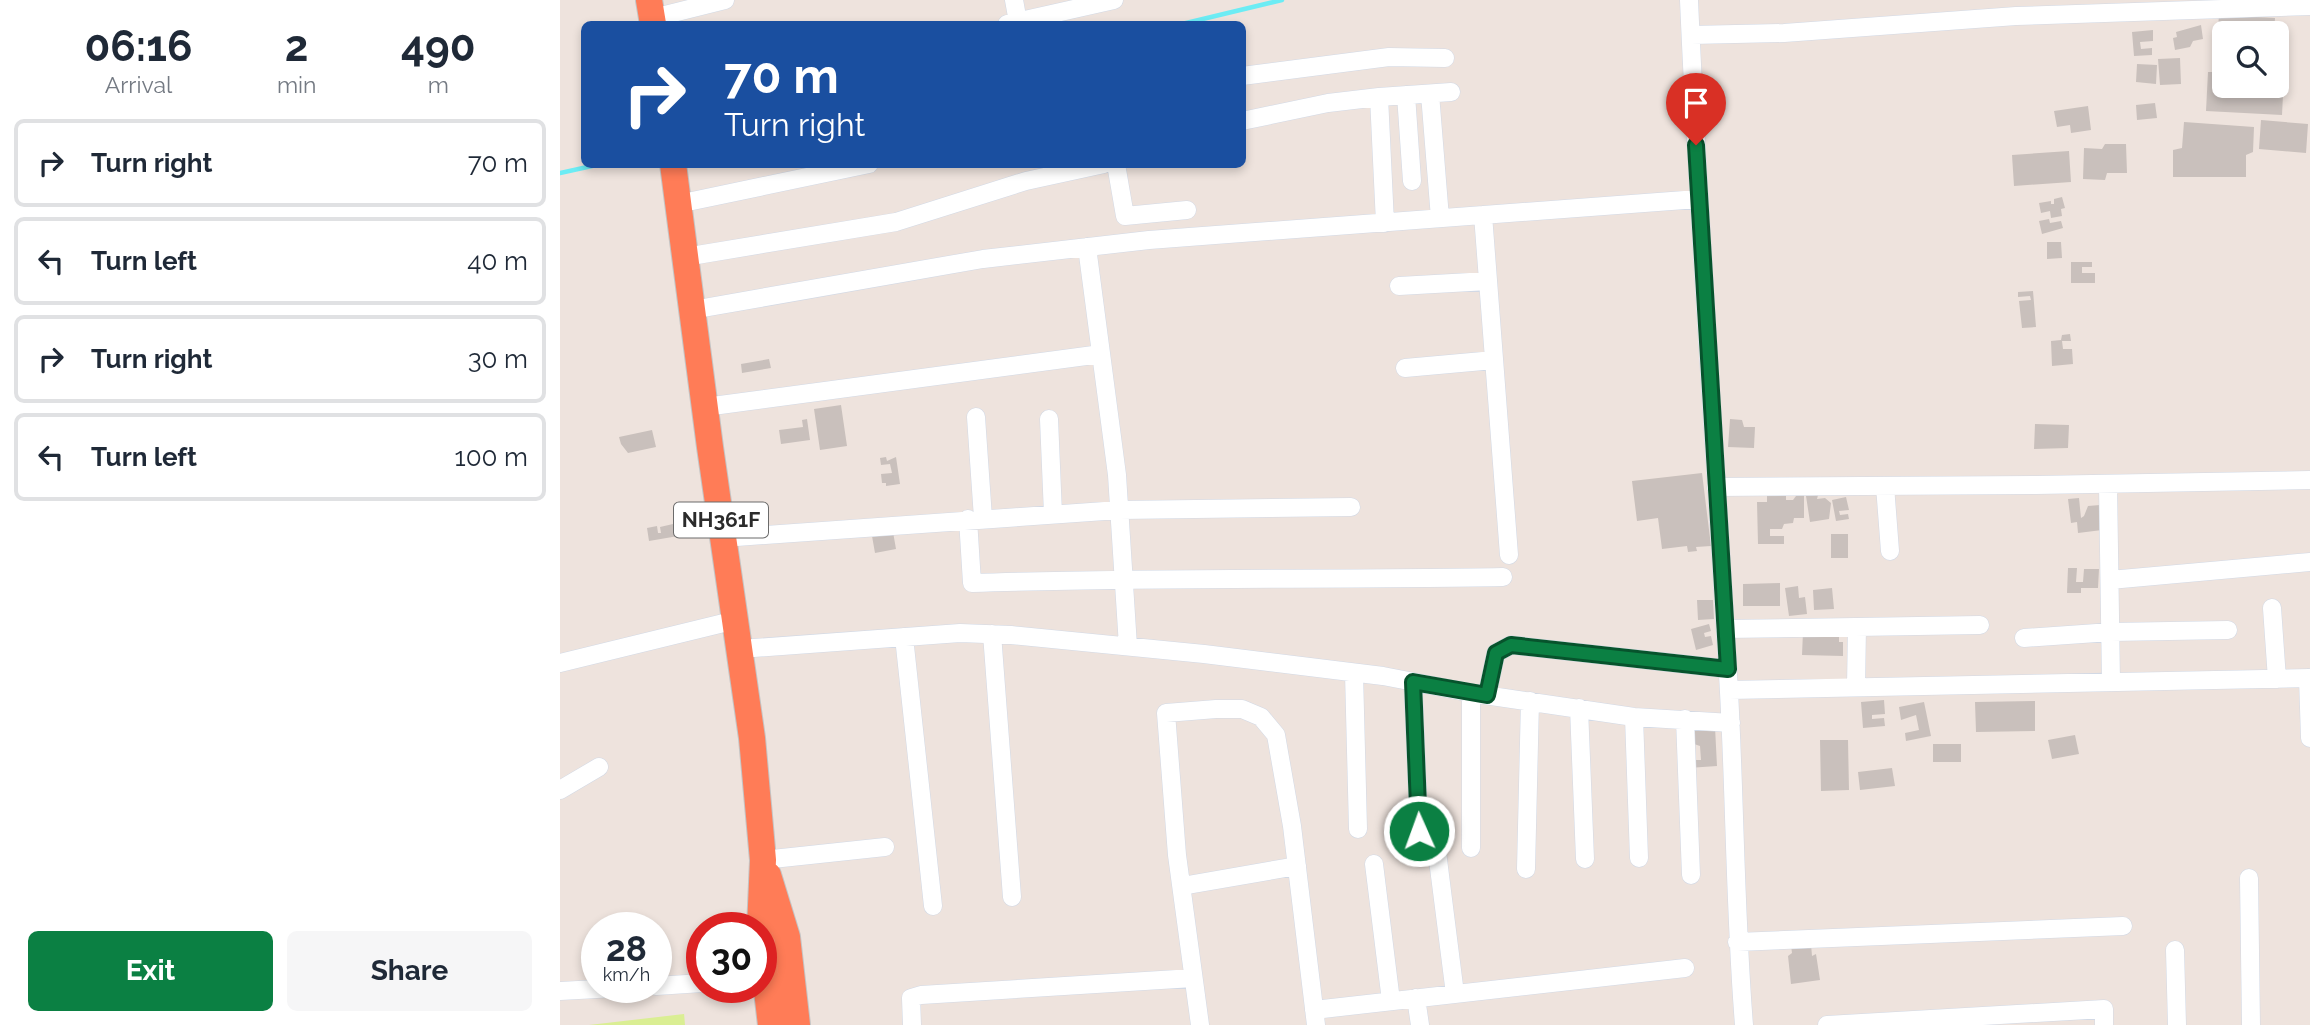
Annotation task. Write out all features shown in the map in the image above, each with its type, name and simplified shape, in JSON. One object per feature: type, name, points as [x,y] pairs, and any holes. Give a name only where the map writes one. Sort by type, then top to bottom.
[{"type":"highway","name":"NH361F","points":[[675,183],[752,738],[763,860],[761,912]]},
{"type":"highway","name":"NH361F","points":[[763,860],[787,937],[797,1025]]},
{"type":"highway","points":[[768,1003],[771,1025]]},
{"type":"street","points":[[652,14],[725,0]]},
{"type":"street","points":[[1013,21],[1014,0]]},
{"type":"street","points":[[1689,0],[1698,199],[1731,723],[1737,942],[1744,1025]]},
{"type":"street","points":[[1021,21],[1101,1]]},
{"type":"street","points":[[1691,35],[1784,33],[2016,16],[2310,6]]},
{"type":"street","points":[[1246,75],[1389,57],[1445,58]]},
{"type":"street","points":[[1246,120],[1328,103],[1451,92]]},
{"type":"street","points":[[1430,94],[1440,218]]},
{"type":"street","points":[[1406,95],[1412,181]]},
{"type":"street","points":[[1379,97],[1385,222]]},
{"type":"street","points":[[675,183],[828,168]]},
{"type":"street","points":[[685,257],[896,222],[1026,181],[1086,168]]},
{"type":"street","points":[[1117,168],[1125,216],[1186,210]]},
{"type":"street","points":[[692,310],[983,259],[1149,240],[1698,199]]},
{"type":"street","points":[[1483,215],[1509,555]]},
{"type":"street","points":[[1087,247],[1117,475],[1128,646]]},
{"type":"street","points":[[1399,286],[1488,281]]},
{"type":"street","points":[[705,407],[1101,354]]},
{"type":"street","points":[[1405,368],[1494,360]]},
{"type":"street","points":[[976,417],[976,519],[972,583],[1123,578],[1331,580],[1503,577]]},
{"type":"street","points":[[1049,419],[1053,514]]},
{"type":"street","points":[[1716,487],[2310,480]]},
{"type":"street","points":[[2108,484],[2111,682]]},
{"type":"street","points":[[1885,486],[1890,551]]},
{"type":"street","points":[[723,538],[1119,510],[1351,507]]},
{"type":"street","points":[[2110,580],[2310,562]]},
{"type":"street","points":[[2273,608],[2277,679]]},
{"type":"street","points":[[560,663],[736,620]]},
{"type":"street","points":[[1725,629],[1980,625]]},
{"type":"street","points":[[1856,687],[1857,627]]},
{"type":"street","points":[[2024,638],[2111,632],[2228,630]]},
{"type":"street","points":[[740,649],[960,633],[992,634],[1128,646],[1354,673],[1634,717],[1731,723]]},
{"type":"street","points":[[992,634],[1012,897]]},
{"type":"street","points":[[904,637],[933,906]]},
{"type":"street","points":[[1471,848],[1479,694],[1496,653],[1511,645],[1728,669]]},
{"type":"street","points":[[1354,673],[1358,829]]},
{"type":"street","points":[[1729,690],[2309,678],[2310,738]]},
{"type":"street","points":[[1413,682],[1419,831]]},
{"type":"street","points":[[1527,869],[1530,701]]},
{"type":"street","points":[[1579,708],[1585,859]]},
{"type":"street","points":[[1200,1025],[1182,886],[1166,713],[1242,709],[1261,717],[1276,735],[1297,866],[1315,1017],[1391,1001],[1685,968]]},
{"type":"street","points":[[1634,717],[1639,858]]},
{"type":"street","points":[[1685,719],[1692,875]]},
{"type":"street","points":[[560,790],[599,767]]},
{"type":"street","points":[[1436,844],[1455,994]]},
{"type":"street","points":[[763,860],[885,847]]},
{"type":"street","points":[[1374,863],[1391,1001]]},
{"type":"street","points":[[1182,886],[1297,866]]},
{"type":"street","points":[[2249,878],[2251,1025]]},
{"type":"street","points":[[1737,942],[2123,926]]},
{"type":"street","points":[[2175,950],[2177,1025]]},
{"type":"street","points":[[912,1025],[911,999],[921,995],[1194,978]]},
{"type":"street","points":[[560,991],[581,990]]},
{"type":"street","points":[[1416,998],[1420,1025]]},
{"type":"street","points":[[1827,1025],[2104,1009],[2104,1025]]},
{"type":"green space","points":[[684,1014],[685,1025],[589,1025]]},
{"type":"building","points":[[2219,15],[2275,18],[2275,21],[2218,21]]},
{"type":"building","points":[[2201,25],[2203,39],[2193,41],[2190,47],[2175,50],[2173,38],[2177,37],[2176,32]]},
{"type":"building","points":[[2153,30],[2153,41],[2140,42],[2141,49],[2152,48],[2152,55],[2134,56],[2132,32]]},
{"type":"building","points":[[2180,58],[2181,84],[2160,85],[2158,59]]},
{"type":"building","points":[[2137,64],[2157,65],[2156,84],[2136,82]]},
{"type":"building","points":[[2208,72],[2212,72],[2212,98],[2283,98],[2282,115],[2206,111]]},
{"type":"building","points":[[2155,103],[2157,118],[2137,120],[2136,105]]},
{"type":"building","points":[[2088,106],[2091,130],[2071,133],[2070,125],[2057,127],[2054,111]]},
{"type":"building","points":[[2261,120],[2308,124],[2306,153],[2259,149]]},
{"type":"building","points":[[2184,122],[2254,127],[2253,152],[2246,155],[2246,177],[2173,177],[2173,150],[2182,148]]},
{"type":"building","points":[[2105,144],[2126,144],[2127,173],[2107,173],[2105,180],[2083,179],[2084,148],[2102,149]]},
{"type":"building","points":[[2069,151],[2071,182],[2014,186],[2012,155]]},
{"type":"building","points":[[2062,197],[2065,208],[2061,209],[2062,216],[2051,218],[2050,211],[2041,213],[2039,203],[2051,201],[2051,204],[2054,204],[2054,199]]},
{"type":"building","points":[[2049,219],[2050,223],[2061,221],[2063,228],[2042,234],[2039,221]]},
{"type":"building","points":[[2047,242],[2061,242],[2062,258],[2047,259]]},
{"type":"building","points":[[2071,262],[2092,262],[2092,267],[2082,267],[2082,273],[2095,273],[2095,283],[2071,283]]},
{"type":"building","points":[[2033,291],[2036,327],[2022,328],[2019,301],[2031,300],[2030,296],[2018,297],[2018,292]]},
{"type":"building","points":[[2070,334],[2071,341],[2062,341],[2063,349],[2072,349],[2073,364],[2052,366],[2051,341],[2061,340],[2062,335]]},
{"type":"building","points":[[769,359],[771,368],[742,373],[741,364]]},
{"type":"building","points":[[841,405],[847,446],[820,450],[814,409]]},
{"type":"building","points":[[807,419],[810,440],[781,444],[779,430],[803,427],[802,420]]},
{"type":"building","points":[[1730,419],[1742,420],[1744,427],[1755,427],[1754,448],[1728,447]]},
{"type":"building","points":[[2035,424],[2069,425],[2068,448],[2034,449]]},
{"type":"building","points":[[652,430],[656,447],[628,453],[621,444],[619,437]]},
{"type":"building","points":[[886,457],[887,461],[896,457],[900,484],[886,486],[886,483],[882,483],[881,474],[892,473],[890,464],[881,465],[880,458]]},
{"type":"building","points":[[1702,473],[1711,546],[1696,547],[1697,551],[1688,552],[1687,546],[1662,549],[1658,518],[1637,521],[1632,481]]},
{"type":"building","points":[[1778,492],[1786,492],[1786,500],[1793,500],[1799,492],[1804,492],[1804,518],[1794,518],[1793,523],[1784,524],[1782,529],[1770,529],[1770,536],[1784,536],[1784,544],[1758,544],[1757,502],[1767,502],[1767,496],[1777,496]]},
{"type":"building","points":[[1818,495],[1817,499],[1825,498],[1831,503],[1829,519],[1810,522],[1806,496]]},
{"type":"building","points":[[1846,497],[1849,510],[1839,511],[1840,515],[1848,514],[1849,519],[1836,521],[1832,500]]},
{"type":"building","points":[[2079,498],[2081,518],[2088,506],[2100,505],[2102,530],[2078,533],[2077,522],[2071,523],[2068,499]]},
{"type":"building","points":[[682,520],[684,535],[649,541],[647,528],[657,526],[658,533],[661,533],[660,527]]},
{"type":"building","points":[[893,532],[896,549],[875,553],[872,536]]},
{"type":"building","points":[[1831,534],[1848,534],[1848,558],[1831,558]]},
{"type":"building","points":[[2068,568],[2077,568],[2076,582],[2083,582],[2084,569],[2099,569],[2098,588],[2081,588],[2081,593],[2067,593]]},
{"type":"building","points":[[1780,583],[1780,606],[1743,606],[1743,584]]},
{"type":"building","points":[[1798,586],[1799,598],[1805,597],[1807,614],[1789,616],[1785,588]]},
{"type":"building","points":[[1832,588],[1834,609],[1814,610],[1813,590]]},
{"type":"building","points":[[1697,600],[1713,600],[1714,619],[1698,620]]},
{"type":"building","points":[[1709,624],[1711,631],[1704,633],[1705,637],[1711,636],[1713,645],[1696,650],[1691,629]]},
{"type":"building","points":[[1803,632],[1839,633],[1839,642],[1843,642],[1843,656],[1802,655]]},
{"type":"building","points":[[1884,700],[1885,714],[1872,715],[1872,719],[1884,718],[1885,726],[1863,728],[1861,702]]},
{"type":"building","points":[[2035,701],[2035,731],[1976,732],[1975,702]]},
{"type":"building","points":[[1924,702],[1931,736],[1906,741],[1905,733],[1919,730],[1916,715],[1901,720],[1899,707]]},
{"type":"building","points":[[1715,727],[1717,766],[1688,768],[1688,760],[1701,760],[1700,746],[1691,743],[1691,728]]},
{"type":"building","points":[[2075,735],[2079,754],[2052,759],[2048,740]]},
{"type":"building","points":[[1820,740],[1848,740],[1849,790],[1821,791]]},
{"type":"building","points":[[1933,744],[1961,744],[1961,762],[1933,762]]},
{"type":"building","points":[[1892,768],[1895,786],[1860,790],[1858,772]]},
{"type":"building","points":[[1811,944],[1812,956],[1816,954],[1820,980],[1791,984],[1788,956],[1792,953],[1791,945]]},
{"type":"waterway","points":[[1194,21],[1282,0]]},
{"type":"waterway","points":[[560,173],[583,168]]},
{"type":"route","points":[[1419,831],[1413,682],[1487,695],[1496,653],[1511,645],[1728,669],[1696,145]]}]
